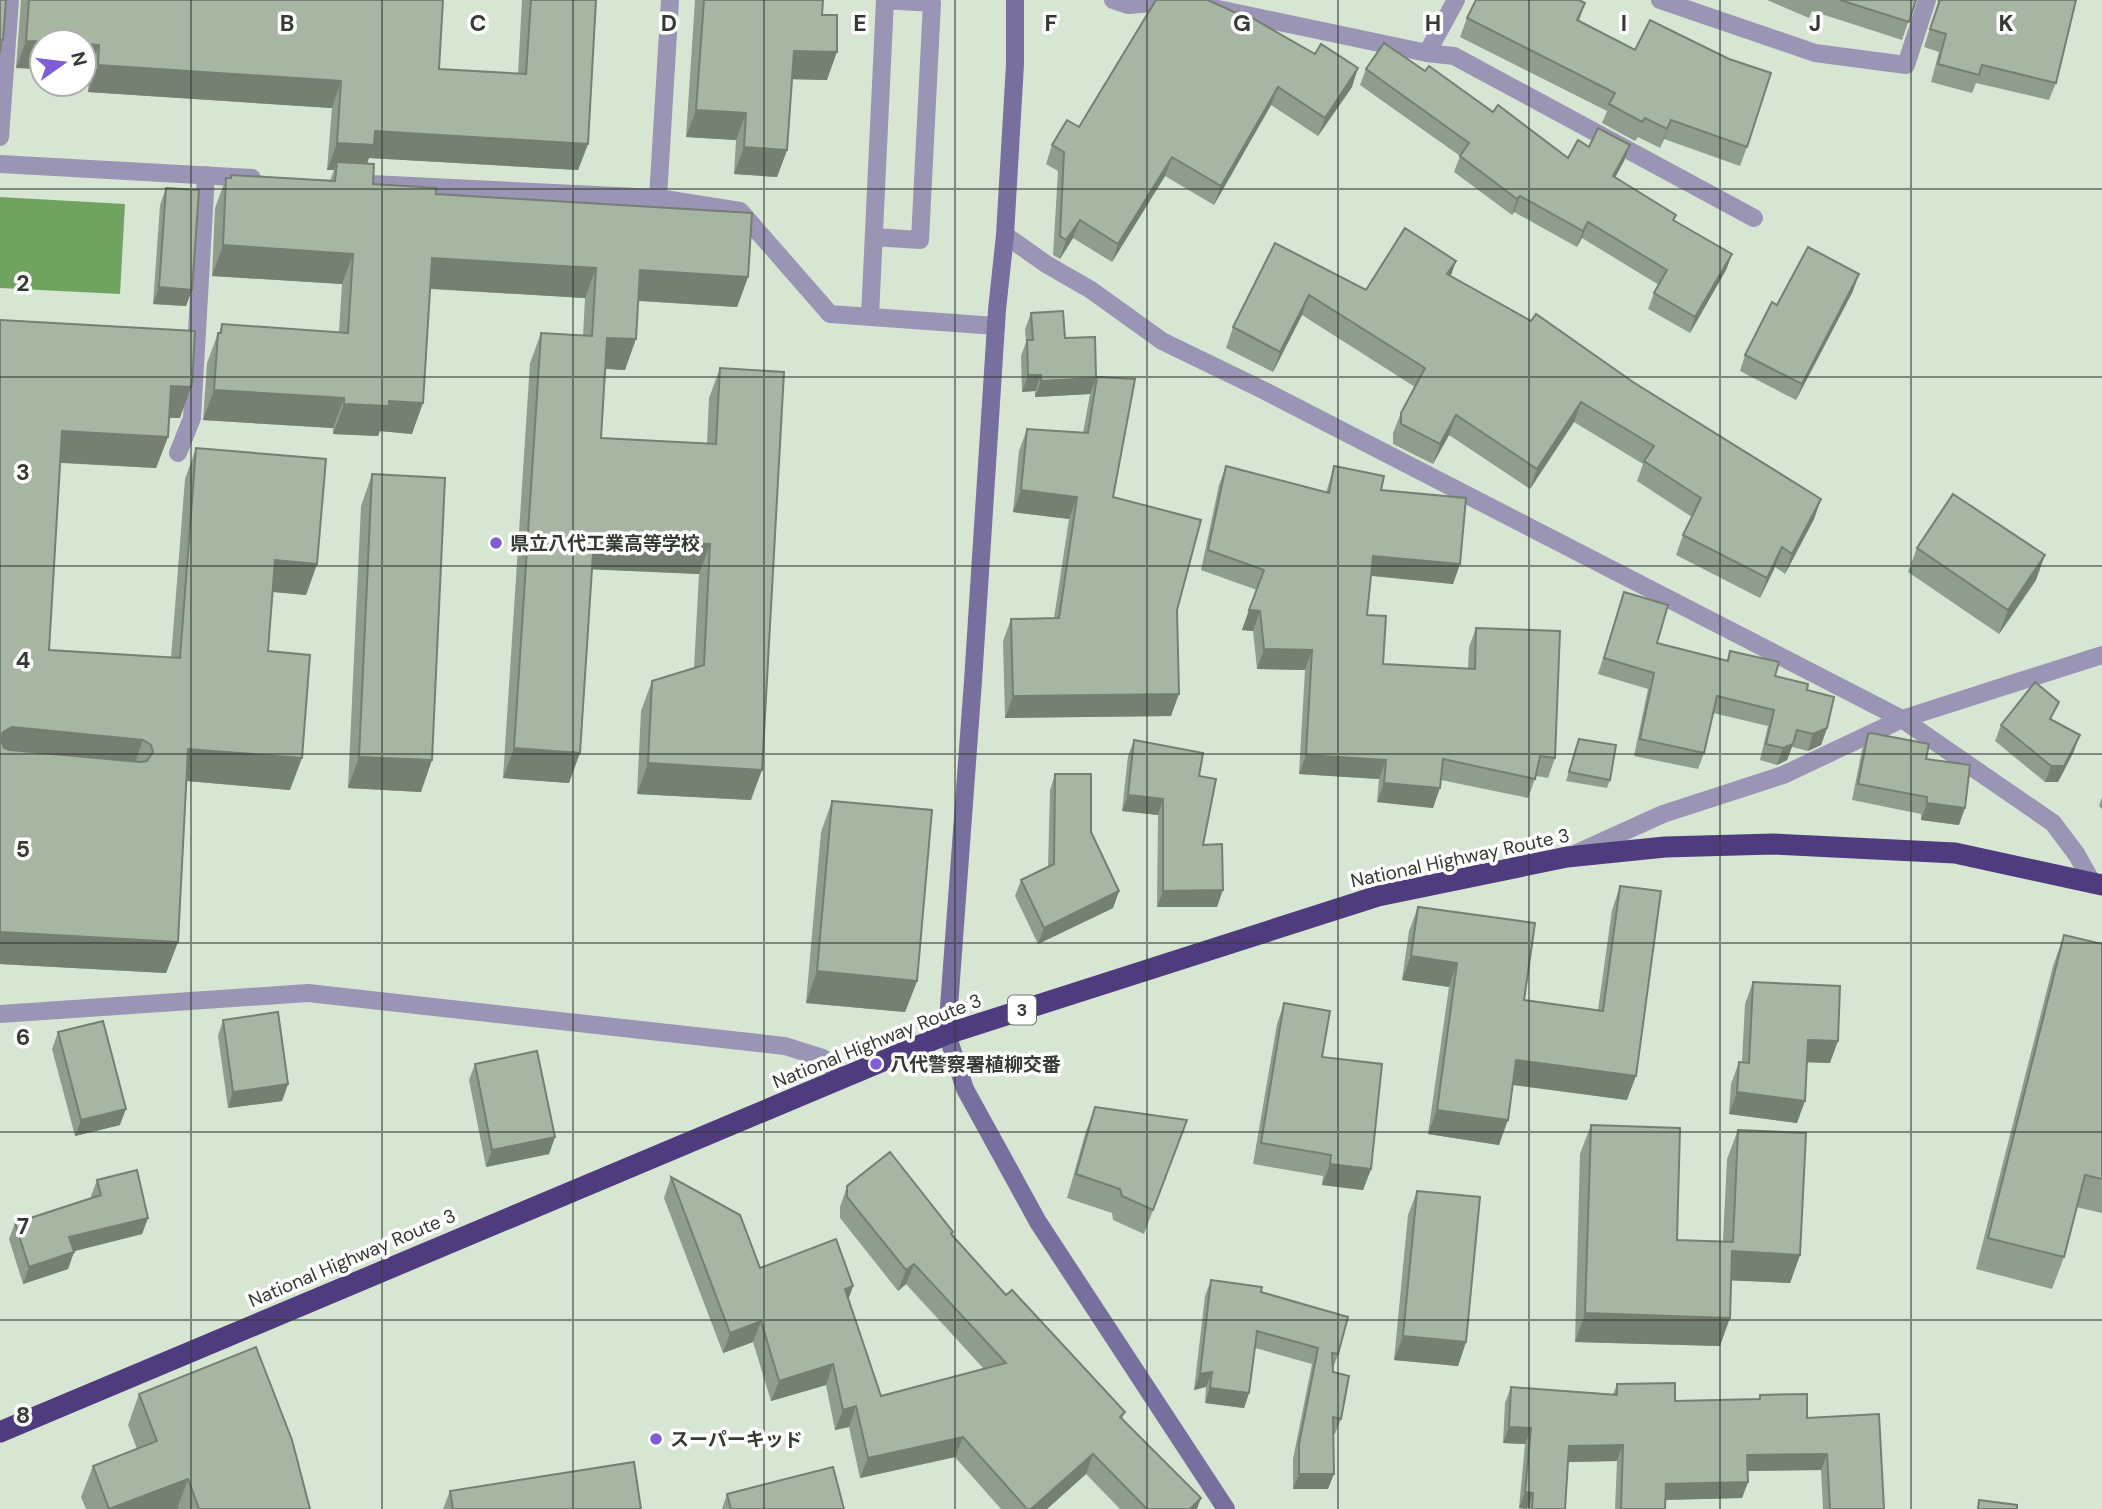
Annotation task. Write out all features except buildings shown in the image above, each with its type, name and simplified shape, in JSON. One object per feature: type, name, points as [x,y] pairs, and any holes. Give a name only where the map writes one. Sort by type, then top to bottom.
[{"type":"highway","name":"National Highway Route 3","points":[[0,1432],[947,1034],[1378,896],[1567,857],[1665,847],[1773,844],[1955,853],[2098,884]]},
{"type":"street","points":[[0,137],[10,0]]},
{"type":"street","points":[[658,198],[670,0]]},
{"type":"street","points":[[870,316],[874,237],[886,0],[932,3],[920,240],[874,237]]},
{"type":"street","points":[[1016,0],[1005,235],[996,326],[947,1034],[965,1089],[1038,1222],[1226,1509]]},
{"type":"street","points":[[1113,0],[1128,5],[1178,1],[1427,53],[1454,56],[1754,218]]},
{"type":"street","points":[[1427,53],[1455,0]]},
{"type":"street","points":[[1660,0],[1815,53],[1906,65],[1927,0]]},
{"type":"street","points":[[0,164],[274,179]]},
{"type":"street","points":[[178,453],[191,418],[190,338],[206,175]]},
{"type":"street","points":[[329,181],[658,198],[740,211],[830,314],[996,326]]},
{"type":"street","points":[[1005,235],[1046,264],[1091,290],[1162,341],[1265,391],[1902,719],[2053,823],[2098,884]]},
{"type":"street","points":[[1567,857],[1663,814],[1783,775],[1902,719],[2102,655]]},
{"type":"street","points":[[0,1014],[308,993],[785,1046],[823,1058],[843,1077]]},
{"type":"shaded area","points":[[0,197],[125,204],[120,294],[0,288]]},
{"type":"place","name":"県立八代工業高等学校","points":[[496,543]]},
{"type":"place","name":"八代警察署植柳交番","points":[[876,1064]]},
{"type":"place","name":"スーパーキッド","points":[[656,1439]]}]
